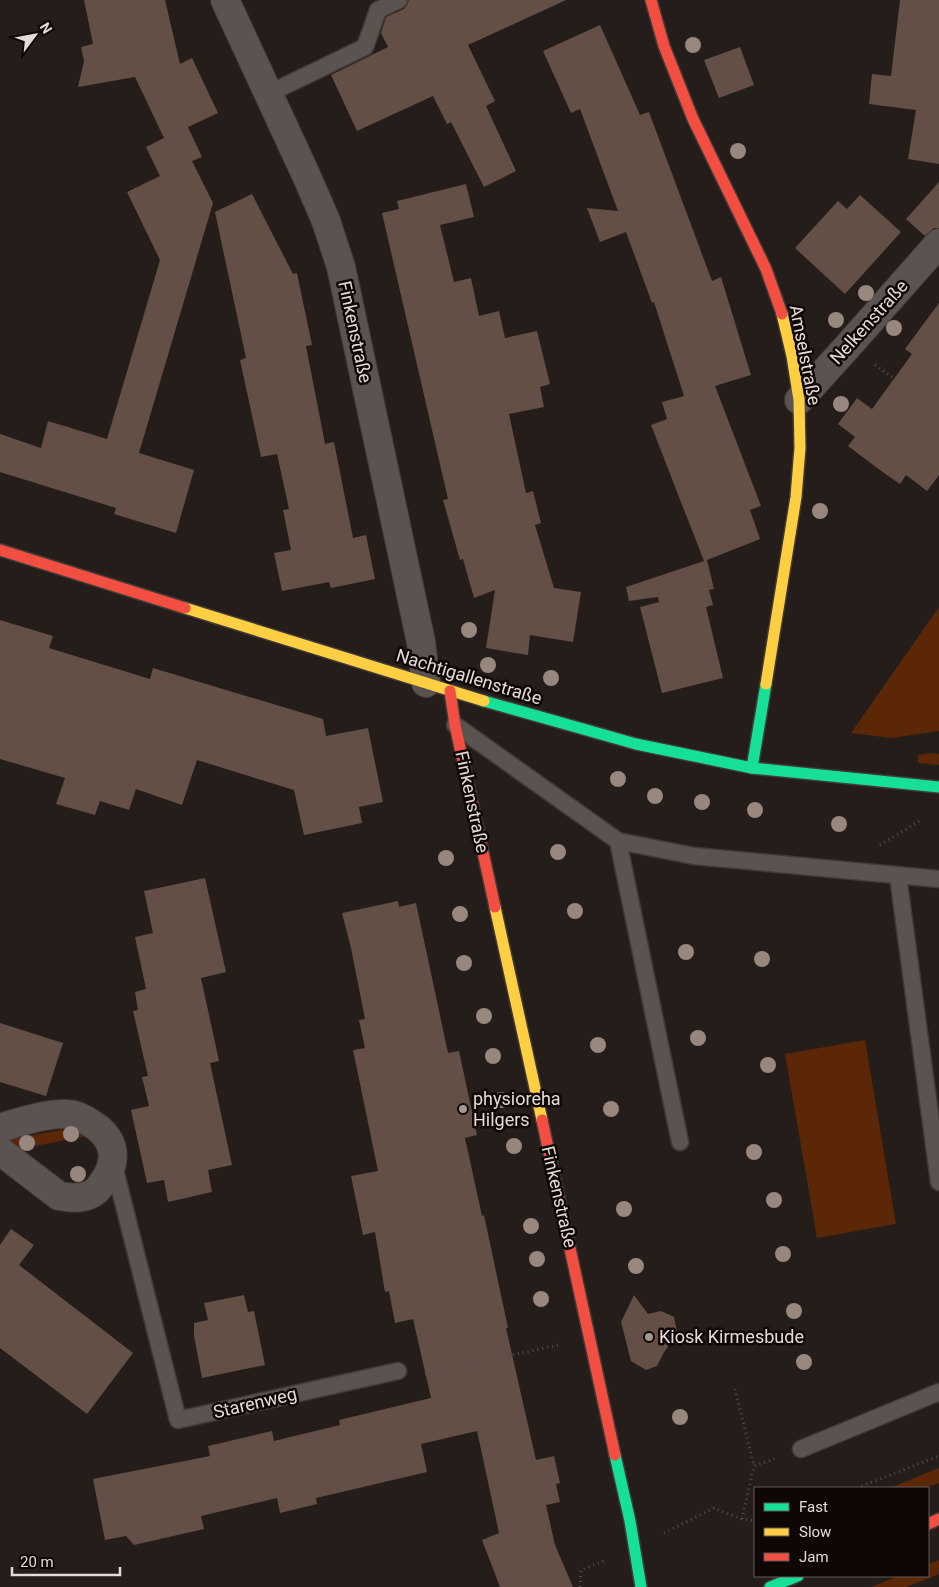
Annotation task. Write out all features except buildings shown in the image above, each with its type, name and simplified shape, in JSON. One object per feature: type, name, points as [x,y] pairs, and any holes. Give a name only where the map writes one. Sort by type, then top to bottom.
[{"type":"main road","name":"Amselstraße","points":[[651,0],[664,46],[693,118],[769,277],[781,310],[792,356],[799,400],[800,448],[796,497],[752,768]]},
{"type":"main road","name":"Nachtigallenstraße","points":[[0,550],[438,687],[636,744],[752,768],[939,786]]},
{"type":"main road","name":"Finkenstraße","points":[[438,687],[455,726],[630,1521],[641,1587]]},
{"type":"main road","points":[[770,1587],[795,1577]]},
{"type":"street","name":"Finkenstraße","points":[[225,0],[326,221],[341,267],[421,642],[438,687]]},
{"type":"street","name":"Nelkenstraße","points":[[799,400],[939,243]]},
{"type":"street","name":"Starenweg","points":[[0,1128],[56,1114],[69,1114],[84,1119],[106,1134],[112,1147],[113,1162]]},
{"type":"street","points":[[0,1151],[59,1196],[69,1198],[80,1198],[92,1194],[109,1175],[113,1162]]},
{"type":"lane","points":[[268,94],[365,47],[378,10],[399,0]]},
{"type":"lane","points":[[455,726],[618,841],[694,856],[939,879]]},
{"type":"lane","points":[[618,841],[680,1142]]},
{"type":"lane","points":[[898,876],[939,1182]]},
{"type":"lane","name":"Starenweg","points":[[113,1162],[178,1420],[398,1371]]},
{"type":"lane","points":[[800,1449],[939,1392]]},
{"type":"path","points":[[848,346],[907,388]]},
{"type":"path","points":[[840,870],[922,819]]},
{"type":"path","points":[[398,1371],[413,1376],[590,1338]]},
{"type":"path","points":[[735,1389],[754,1466],[742,1519]]},
{"type":"path","points":[[754,1466],[800,1449]]},
{"type":"path","points":[[860,1487],[939,1456]]},
{"type":"path","points":[[580,1587],[581,1570]]},
{"type":"shaded area","points":[[939,607],[939,731],[891,738],[851,733]]},
{"type":"shaded area","points":[[939,754],[939,765],[918,763],[918,755]]},
{"type":"shaded area","points":[[865,1040],[896,1224],[817,1238],[785,1054]]},
{"type":"shaded area","points":[[72,1128],[87,1136],[19,1149],[10,1142],[11,1139]]},
{"type":"shaded area","points":[[939,1468],[939,1483],[927,1487],[892,1487]]},
{"type":"shaded area","points":[[939,1560],[939,1574],[906,1587],[871,1587],[896,1577],[929,1577],[929,1564]]},
{"type":"traffic: fast","points":[[752,768],[766,684]]},
{"type":"traffic: fast","points":[[484,701],[636,744],[752,768],[939,787]]},
{"type":"traffic: fast","points":[[615,1455],[630,1521],[641,1587]]},
{"type":"traffic: fast","points":[[770,1587],[795,1577]]},
{"type":"traffic: slow","points":[[766,684],[796,497],[800,448],[799,400],[792,356],[782,314]]},
{"type":"traffic: slow","points":[[185,608],[484,701]]},
{"type":"traffic: slow","points":[[495,907],[542,1120]]},
{"type":"traffic: jam","points":[[651,0],[664,46],[693,119],[766,269],[782,314]]},
{"type":"traffic: jam","points":[[0,550],[185,608]]},
{"type":"traffic: jam","points":[[450,691],[455,725],[495,907]]},
{"type":"traffic: jam","points":[[542,1120],[615,1455]]},
{"type":"traffic: jam","points":[[929,1524],[939,1519]]},
{"type":"place","name":"physioreha Hilgers","points":[[463,1109]]},
{"type":"place","name":"Kiosk Kirmesbude","points":[[649,1337]]}]
